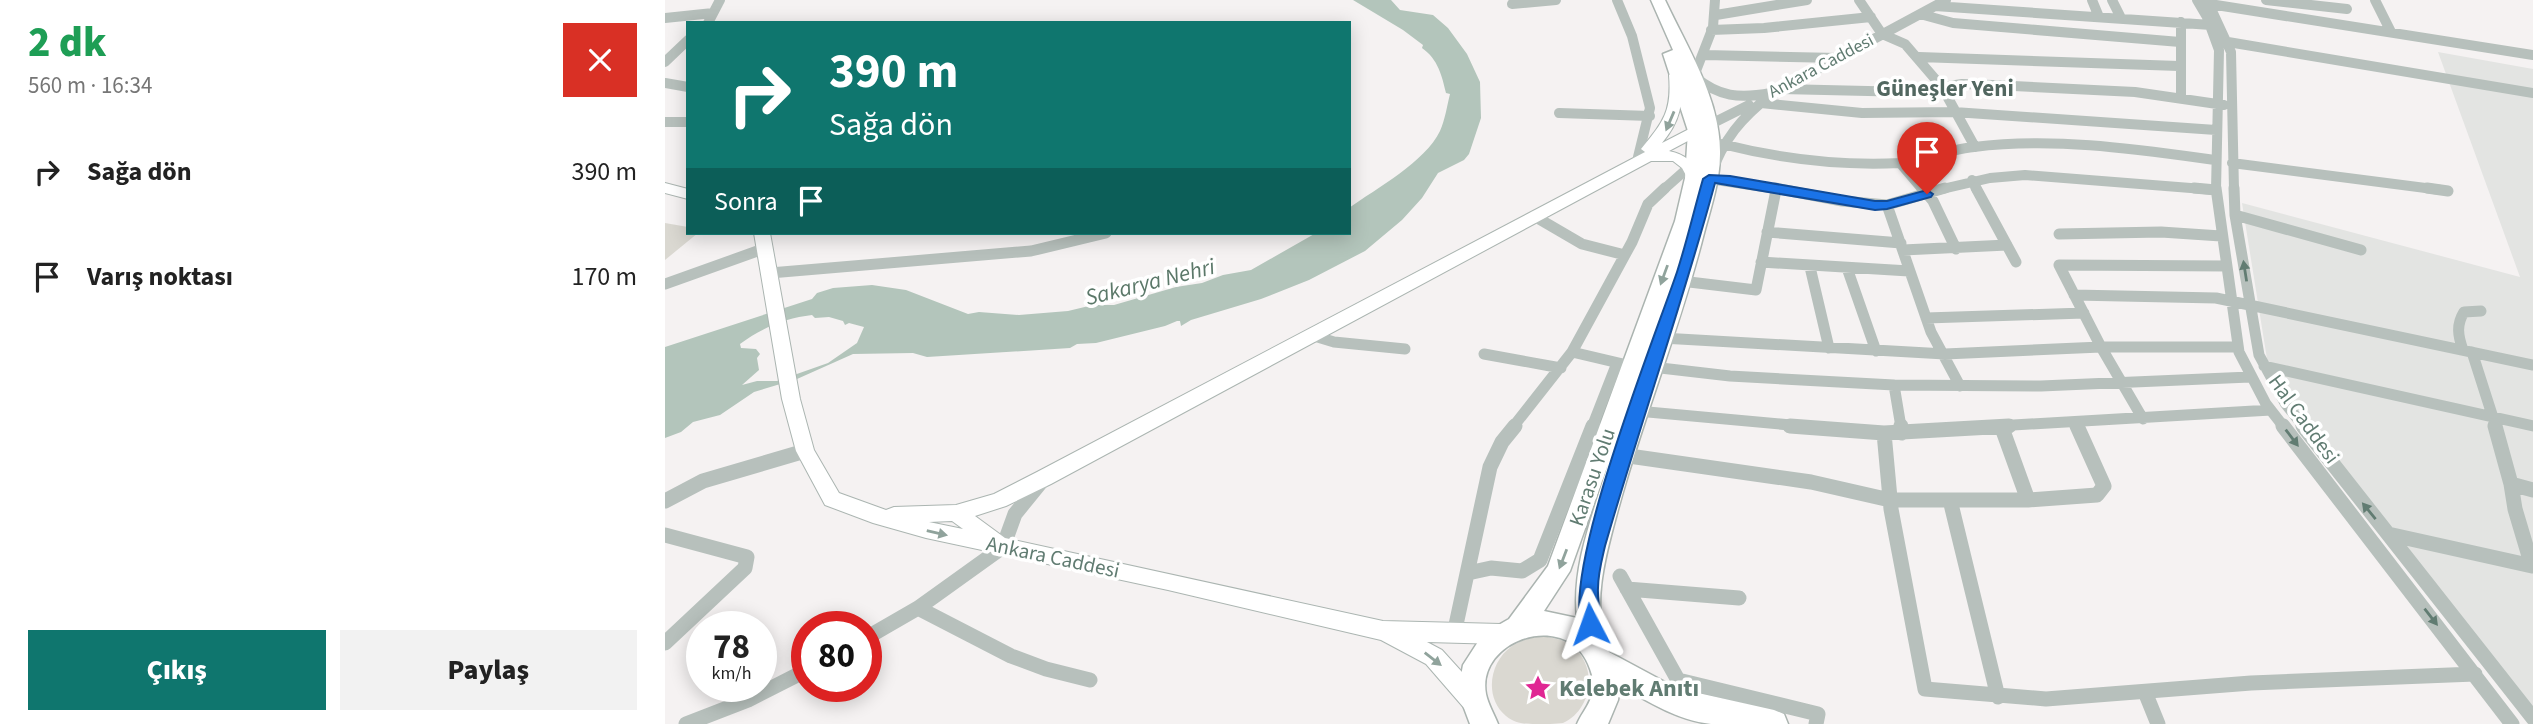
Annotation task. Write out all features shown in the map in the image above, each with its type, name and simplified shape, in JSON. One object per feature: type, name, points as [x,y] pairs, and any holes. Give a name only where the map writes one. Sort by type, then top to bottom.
[{"type":"highway","name":"Karasu Yolu","points":[[1478,712],[1471,682],[1476,663],[1486,647],[1510,630],[1558,572],[1577,522],[1624,364],[1684,221],[1697,175],[1712,152],[1649,0]]},
{"type":"highway","name":"Karasu Yolu","points":[[1658,0],[1694,76],[1703,128]]},
{"type":"highway","name":"Karasu Yolu","points":[[1591,724],[1605,700],[1607,681],[1598,653],[1588,603],[1590,572],[1622,456],[1681,281],[1697,175]]},
{"type":"highway","points":[[1510,630],[1539,621],[1560,624],[1578,632],[1598,653],[1669,699],[1689,706],[1774,724]]},
{"type":"main road","points":[[1632,162],[1663,136],[1670,124],[1677,99],[1673,57]]},
{"type":"main road","points":[[873,515],[956,513],[999,499],[1044,478],[1632,162],[1703,128]]},
{"type":"main road","points":[[1632,162],[1663,154],[1680,158],[1697,175]]},
{"type":"main road","points":[[665,188],[686,193]]},
{"type":"main road","points":[[764,240],[770,274]]},
{"type":"main road","name":"Ankara Caddesi","points":[[770,274],[773,307],[791,399],[805,451],[832,499],[873,515],[1003,547],[1195,587],[1383,631]]},
{"type":"main road","points":[[956,513],[1003,547]]},
{"type":"main road","points":[[1383,631],[1454,634],[1510,630]]},
{"type":"main road","points":[[1383,631],[1434,657],[1478,712]]},
{"type":"street","points":[[665,18],[710,19],[722,0]]},
{"type":"street","points":[[1512,5],[1556,0]]},
{"type":"street","points":[[1617,0],[1632,37],[1650,116],[1632,162]]},
{"type":"street","points":[[1716,15],[1807,0]]},
{"type":"street","points":[[1859,0],[1882,33],[1905,44],[1919,57],[1942,87],[1975,147]]},
{"type":"street","name":"Ankara Caddesi","points":[[1703,128],[1945,0]]},
{"type":"street","points":[[2092,0],[2099,17]]},
{"type":"street","points":[[2112,0],[2121,18]]},
{"type":"street","points":[[2266,0],[2347,9]]},
{"type":"street","points":[[2375,0],[2391,33]]},
{"type":"street","points":[[1718,1],[1718,10],[1705,55],[1694,76],[1709,90],[1727,97],[1746,98],[1778,90],[1911,92],[1942,87],[1993,85],[2135,92],[2233,107]]},
{"type":"street","points":[[1935,6],[2181,22],[2208,8],[2533,55]]},
{"type":"street","points":[[2208,8],[2533,61]]},
{"type":"street","name":"Hal Caddesi","points":[[2208,8],[2228,42],[2233,70],[2232,163],[2235,215],[2259,355],[2264,366],[2285,402],[2533,718]]},
{"type":"street","name":"Hal Caddesi","points":[[2208,8],[2219,50],[2215,160],[2221,236],[2238,347],[2250,377],[2271,410],[2512,724]]},
{"type":"street","points":[[1920,14],[1953,23],[2180,41]]},
{"type":"street","points":[[1711,30],[1764,28],[1871,17]]},
{"type":"street","points":[[2181,22],[2181,99]]},
{"type":"street","points":[[665,26],[686,24]]},
{"type":"street","points":[[668,59],[686,42]]},
{"type":"street","points":[[2228,42],[2533,93]]},
{"type":"street","points":[[668,59],[686,55]]},
{"type":"street","points":[[1705,55],[1838,58]]},
{"type":"street","points":[[1919,57],[2179,66]]},
{"type":"street","points":[[665,82],[686,87]]},
{"type":"street","points":[[1454,634],[1490,467],[1502,442],[1573,352],[1625,255],[1648,204],[1697,175],[1741,118],[1778,90]]},
{"type":"street","points":[[1761,103],[1862,113],[1954,112],[2216,130]]},
{"type":"street","points":[[1559,113],[1650,116]]},
{"type":"street","points":[[665,122],[686,121]]},
{"type":"street","points":[[1722,144],[1828,162],[1876,165],[1900,163],[1975,147],[2052,145],[2215,160]]},
{"type":"street","points":[[1900,163],[1927,194],[1956,249]]},
{"type":"street","points":[[2232,163],[2448,191]]},
{"type":"street","points":[[1697,175],[1776,190],[1887,205],[1972,180],[1996,176],[2216,190]]},
{"type":"street","points":[[1972,180],[2016,262]]},
{"type":"street","points":[[1681,281],[1756,290],[1776,190]]},
{"type":"street","points":[[1887,205],[1926,318],[1960,386]]},
{"type":"street","points":[[2235,215],[2361,250]]},
{"type":"street","points":[[1534,216],[1582,244],[1625,255]]},
{"type":"street","points":[[1767,232],[1902,247],[1956,249],[2007,245]]},
{"type":"street","points":[[2059,234],[2161,232],[2221,236]]},
{"type":"street","points":[[770,274],[1031,251],[1099,235]]},
{"type":"street","points":[[665,284],[764,240]]},
{"type":"street","points":[[1761,262],[1909,271]]},
{"type":"street","points":[[2143,419],[2101,347],[2059,265],[2227,266]]},
{"type":"street","points":[[1810,267],[1829,348]]},
{"type":"street","points":[[1847,268],[1876,351]]},
{"type":"street","points":[[2074,295],[2230,300],[2533,365]]},
{"type":"street","points":[[2388,534],[2532,567],[2493,417],[2456,328],[2464,312],[2481,311]]},
{"type":"street","points":[[1926,318],[2084,313]]},
{"type":"street","points":[[1311,335],[1327,342],[1391,345],[1405,349]]},
{"type":"street","points":[[1662,338],[1945,354],[2101,347],[2238,347]]},
{"type":"street","points":[[1468,573],[1494,568],[1523,572],[1539,560],[1624,364],[1573,352]]},
{"type":"street","points":[[1484,354],[1561,368]]},
{"type":"street","points":[[2264,366],[2533,426]]},
{"type":"street","points":[[1652,368],[1730,376],[1894,386],[2250,377]]},
{"type":"street","points":[[1894,386],[1902,433]]},
{"type":"street","points":[[1637,411],[1902,433],[2271,410]]},
{"type":"street","points":[[1622,456],[1811,482],[1890,500],[2028,500],[2097,495],[2103,486],[2076,423]]},
{"type":"street","points":[[2002,428],[2028,500]]},
{"type":"street","points":[[1884,433],[1890,500],[1925,689],[2046,699],[2251,683],[2475,674]]},
{"type":"street","points":[[665,501],[703,481],[805,451]]},
{"type":"street","points":[[882,629],[918,608],[1003,547],[1015,514],[1044,478]]},
{"type":"street","points":[[2511,484],[2533,490]]},
{"type":"street","points":[[1950,500],[1998,697]]},
{"type":"street","points":[[665,535],[747,557],[748,562],[745,568],[665,643]]},
{"type":"street","points":[[1739,598],[1624,582],[1678,680],[1818,714],[1816,724]]},
{"type":"street","points":[[918,608],[1011,656],[1046,669],[1090,680]]},
{"type":"street","points":[[685,724],[719,717],[791,679]]},
{"type":"street","points":[[2145,692],[2158,724]]},
{"type":"shaded area","points":[[1353,0],[1391,0],[1400,10],[1433,15],[1448,28],[1467,54],[1480,82],[1481,118],[1469,154],[1464,160],[1438,173],[1422,198],[1402,220],[1365,251],[1309,280],[1261,299],[1191,320],[1181,326],[1180,321],[1177,321],[1096,343],[1077,344],[1070,348],[927,357],[913,353],[853,354],[797,379],[754,392],[720,415],[693,422],[681,432],[665,438],[665,347],[812,299],[817,293],[833,288],[872,285],[906,290],[968,314],[979,312],[1019,315],[1068,311],[1093,305],[1114,305],[1251,270],[1312,235],[1351,235],[1351,207],[1412,164],[1433,142],[1445,118],[1450,94],[1446,93],[1439,68],[1422,48],[1423,45]],"holes":[[[812,315],[815,318],[829,317],[843,321],[845,325],[849,323],[864,327],[857,343],[828,363],[777,381],[757,381],[742,385],[759,370],[757,358],[760,354],[756,349],[741,348],[740,344],[756,333],[783,321]]]},
{"type":"shaded area","points":[[2438,52],[2533,69],[2533,709],[2295,408],[2267,359],[2242,203],[2520,277]]},
{"type":"shaded area","points":[[665,223],[686,227],[686,235],[696,235],[665,260]]},
{"type":"shaded area","points":[[1542,636],[1565,642],[1580,654],[1586,664],[1589,687],[1581,708],[1563,723],[1524,724],[1506,716],[1494,700],[1494,670],[1504,653],[1512,646]]},
{"type":"place","name":"Kelebek Anıtı","points":[[1538,688]]},
{"type":"district","name":"Güneşler Yeni","points":[[1945,88]]},
{"type":"route","points":[[1590,624],[1588,587],[1594,554],[1622,456],[1685,270],[1709,179],[1730,180],[1875,205],[1887,205],[1927,194]]},
{"type":"water label","name":"Sakarya Nehri","points":[[1150,282]]}]
